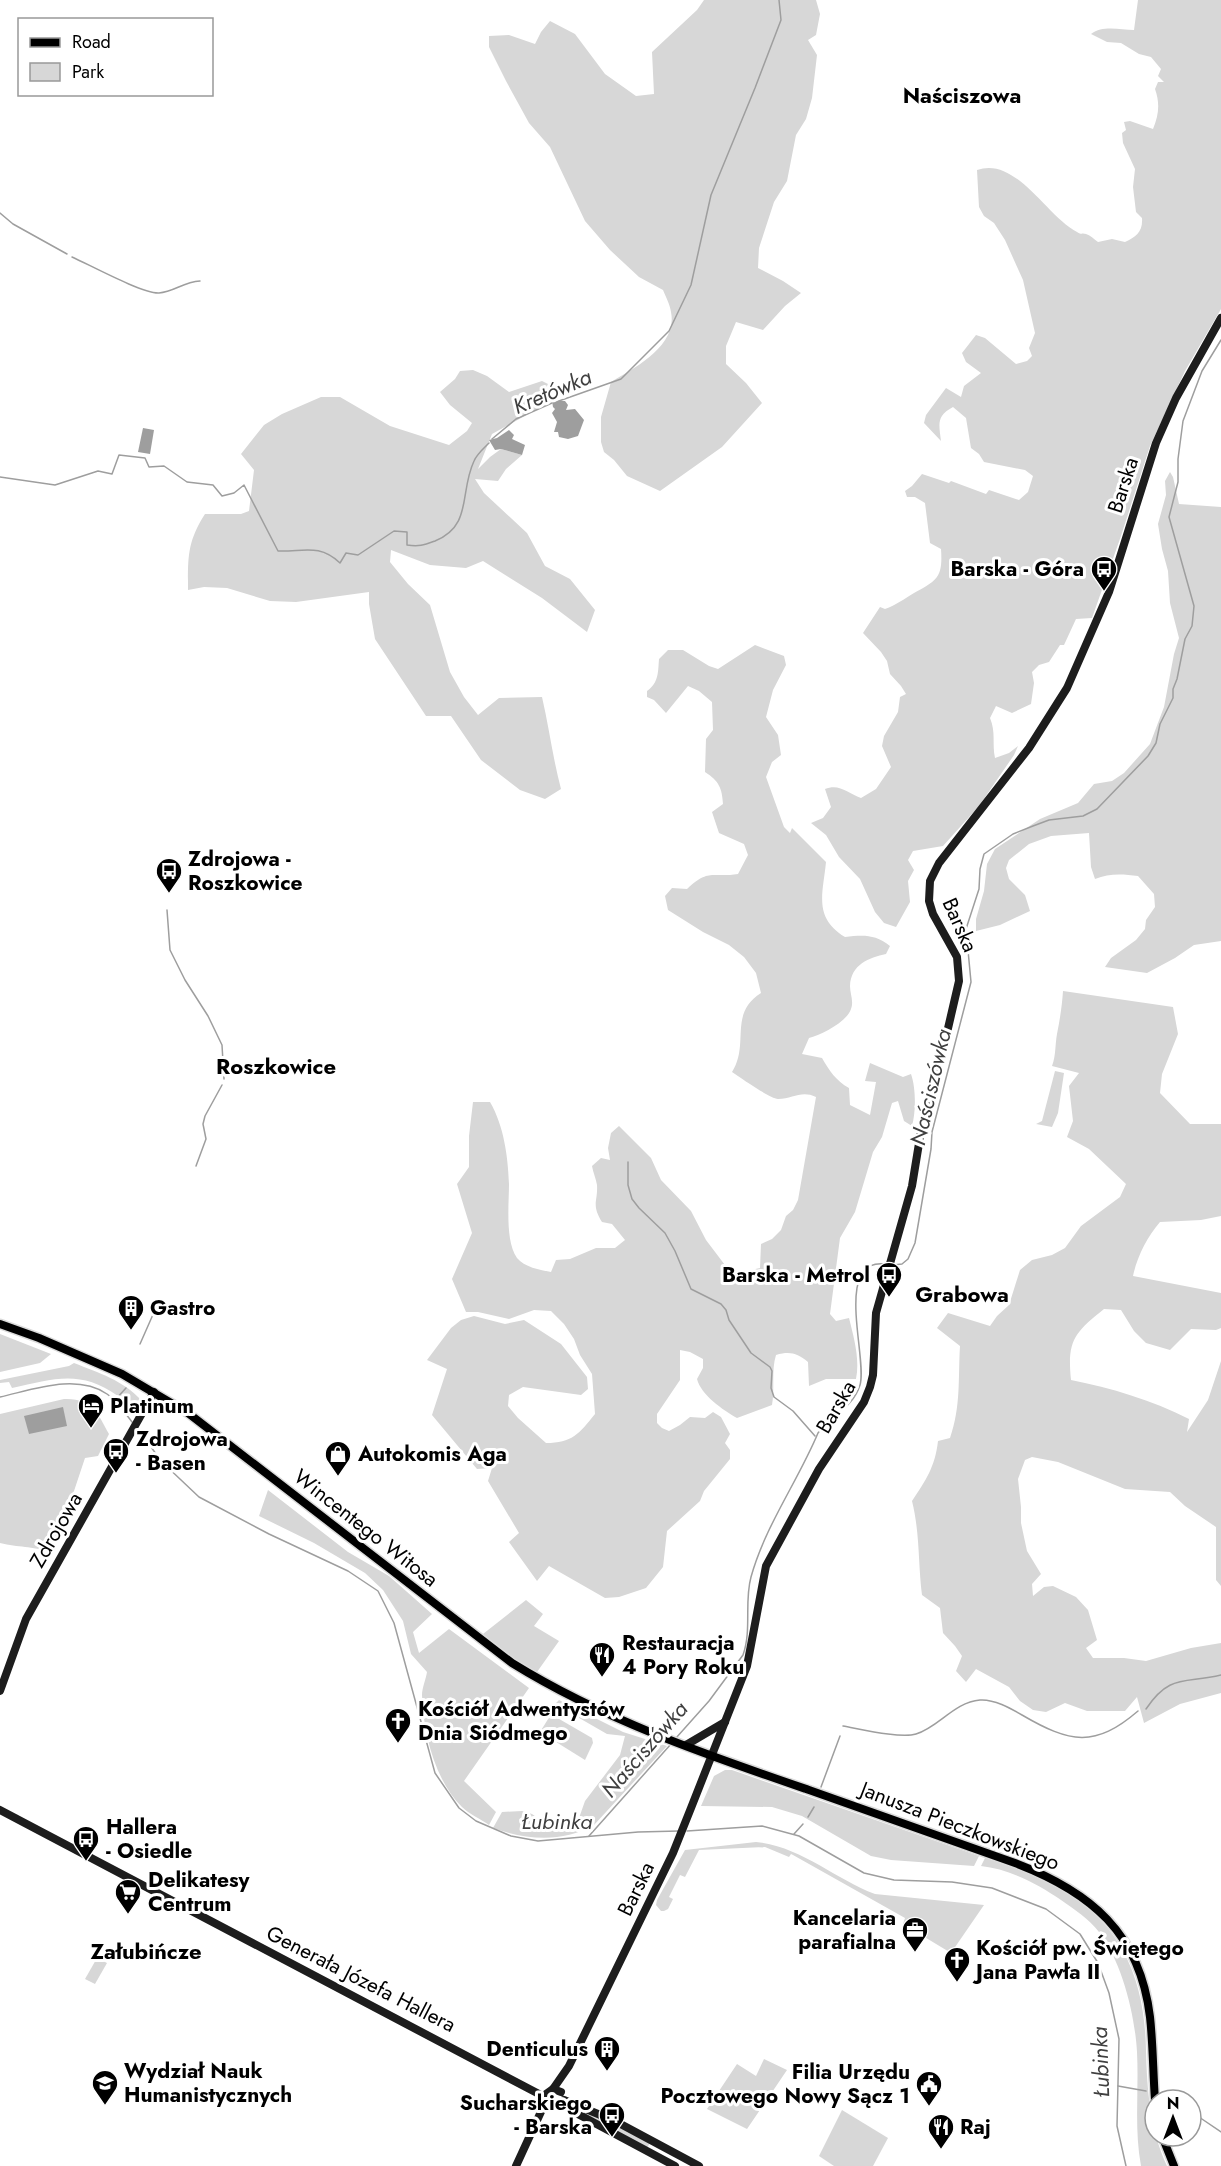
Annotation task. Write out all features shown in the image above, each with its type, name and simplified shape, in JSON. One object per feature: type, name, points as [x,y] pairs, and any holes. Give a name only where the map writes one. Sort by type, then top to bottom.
[{"type":"main road","name":"Wincentego Witosa","points":[[0,1324],[39,1338],[122,1374],[197,1420],[512,1663],[601,1712],[711,1755]]},
{"type":"main road","name":"Janusza Pieczkowskiego","points":[[711,1755],[1039,1872],[1075,1891],[1091,1903],[1121,1936],[1142,1981],[1150,2018],[1154,2088]]},
{"type":"main road","points":[[1167,2148],[1174,2166]]},
{"type":"street","name":"Barska","points":[[516,2166],[538,2122],[554,2099],[675,1849],[751,1650],[760,1588],[766,1566],[819,1469],[864,1402],[873,1375],[876,1314],[912,1186],[923,1119],[942,1055],[959,981],[957,957],[930,907],[928,895],[931,877],[1029,748],[1067,688],[1109,592],[1156,443],[1176,398],[1221,318]]},
{"type":"street","name":"Zdrojowa","points":[[0,1691],[27,1619],[154,1392]]},
{"type":"street","points":[[683,1743],[725,1722]]},
{"type":"street","name":"Generała Józefa Hallera","points":[[0,1810],[554,2099]]},
{"type":"street","points":[[554,2099],[675,2166]]},
{"type":"street","points":[[554,2099],[615,2121],[699,2166]]},
{"type":"green space","points":[[704,0],[816,0],[820,14],[816,35],[808,40],[817,55],[812,98],[806,119],[796,135],[787,181],[774,202],[759,248],[758,268],[801,293],[785,306],[763,330],[736,322],[726,346],[726,364],[746,383],[762,403],[722,447],[660,491],[627,476],[604,452],[601,442],[601,417],[611,382],[642,363],[668,335],[671,324],[669,304],[663,290],[639,277],[610,250],[585,221],[550,147],[529,123],[506,81],[489,47],[489,36],[509,35],[535,44],[550,21],[575,34],[605,74],[636,96],[654,94],[652,52],[697,10]]},
{"type":"green space","points":[[1138,0],[1221,0],[1221,309],[1185,371],[1150,446],[1092,618],[1076,619],[1064,645],[1060,645],[1049,662],[1039,665],[1032,672],[1034,683],[1031,704],[1012,713],[996,706],[990,718],[995,758],[1009,753],[1018,746],[1014,755],[979,806],[943,846],[913,851],[908,860],[914,870],[908,881],[910,902],[896,927],[884,923],[875,912],[860,879],[839,857],[826,835],[811,823],[823,818],[831,807],[825,789],[839,788],[861,798],[876,789],[891,767],[882,746],[884,736],[898,712],[900,697],[906,694],[890,674],[887,661],[881,652],[863,633],[880,607],[885,609],[893,606],[928,585],[937,577],[941,566],[941,549],[930,543],[925,503],[915,497],[907,497],[905,491],[922,474],[949,483],[951,481],[986,494],[989,490],[1019,500],[1028,492],[1033,476],[1025,470],[984,462],[971,448],[966,418],[953,407],[941,417],[939,425],[941,441],[924,423],[926,415],[946,388],[961,397],[964,386],[981,373],[966,362],[962,353],[976,335],[985,338],[1016,364],[1027,361],[1032,356],[1029,348],[1035,333],[1023,280],[1005,240],[994,223],[984,216],[979,207],[977,170],[991,168],[1018,179],[1065,224],[1081,234],[1089,235],[1098,242],[1112,239],[1125,242],[1138,233],[1142,218],[1136,212],[1133,187],[1135,169],[1123,143],[1122,133],[1126,130],[1124,122],[1130,121],[1153,129],[1158,109],[1155,89],[1158,82],[1164,82],[1158,76],[1161,69],[1151,57],[1139,54],[1121,43],[1107,42],[1091,34],[1106,29],[1134,30]]},
{"type":"green space","points":[[473,370],[487,376],[509,392],[542,381],[550,385],[552,401],[492,434],[478,469],[501,449],[522,455],[506,469],[498,481],[475,479],[484,493],[527,533],[545,566],[570,579],[595,610],[587,632],[542,598],[483,561],[466,568],[430,565],[391,550],[390,562],[408,584],[430,605],[450,672],[464,697],[478,715],[499,698],[542,697],[561,789],[545,799],[520,790],[481,760],[451,716],[426,716],[375,639],[369,592],[296,602],[270,601],[227,588],[204,587],[188,590],[190,550],[195,533],[205,514],[241,514],[249,511],[254,470],[241,454],[264,425],[282,414],[321,397],[340,397],[390,426],[449,445],[467,431],[472,423],[450,405],[440,392],[455,379],[460,371]]},
{"type":"green space","points":[[1170,472],[1179,504],[1221,507],[1221,941],[1194,945],[1147,973],[1105,967],[1111,958],[1136,940],[1145,929],[1146,920],[1155,907],[1154,894],[1138,876],[1116,874],[1095,879],[1091,867],[1089,833],[1051,836],[1029,844],[1009,860],[1006,868],[1009,879],[1025,895],[1030,911],[1000,925],[976,931],[976,919],[984,891],[987,864],[995,849],[1040,819],[1078,803],[1094,784],[1112,781],[1124,773],[1150,744],[1164,707],[1179,638],[1170,603],[1168,571],[1158,524],[1166,495],[1165,481]]},
{"type":"green space","points":[[755,645],[784,656],[786,665],[773,690],[766,717],[778,735],[781,755],[772,762],[766,777],[784,827],[790,833],[792,828],[826,862],[822,904],[828,921],[835,929],[845,937],[869,936],[890,946],[886,954],[867,960],[857,967],[851,978],[852,1003],[849,1014],[833,1027],[809,1038],[802,1054],[822,1058],[837,1079],[849,1088],[850,1105],[870,1115],[876,1082],[865,1081],[870,1063],[903,1077],[911,1074],[915,1093],[913,1120],[912,1126],[904,1121],[898,1101],[892,1103],[882,1137],[873,1152],[855,1212],[840,1238],[830,1314],[836,1321],[849,1318],[857,1356],[856,1379],[826,1379],[809,1386],[808,1362],[793,1354],[776,1355],[772,1405],[737,1418],[713,1402],[699,1385],[697,1379],[703,1368],[703,1359],[680,1350],[680,1380],[657,1414],[657,1423],[669,1431],[690,1417],[705,1418],[713,1412],[721,1417],[730,1434],[725,1443],[730,1450],[730,1459],[704,1491],[700,1501],[667,1531],[663,1567],[646,1588],[619,1597],[605,1598],[549,1566],[537,1581],[509,1542],[519,1533],[488,1481],[492,1468],[477,1469],[432,1415],[447,1369],[427,1360],[451,1328],[461,1320],[474,1316],[505,1324],[524,1320],[561,1344],[587,1377],[588,1389],[581,1395],[523,1387],[509,1395],[508,1406],[546,1443],[569,1439],[595,1414],[592,1374],[580,1355],[574,1339],[551,1311],[534,1310],[509,1319],[478,1312],[466,1312],[452,1279],[472,1233],[457,1184],[469,1167],[469,1136],[473,1102],[490,1102],[499,1121],[508,1163],[508,1222],[513,1251],[520,1261],[537,1269],[551,1272],[556,1260],[570,1259],[596,1248],[615,1248],[625,1240],[612,1224],[602,1222],[599,1216],[596,1207],[597,1185],[592,1166],[601,1158],[610,1160],[608,1148],[611,1133],[619,1126],[651,1158],[661,1180],[691,1211],[706,1240],[731,1273],[741,1277],[751,1270],[760,1268],[761,1244],[772,1239],[781,1230],[786,1216],[793,1210],[798,1200],[816,1097],[806,1094],[783,1099],[774,1098],[732,1072],[737,1061],[745,1010],[761,993],[756,973],[744,957],[729,945],[668,910],[665,896],[672,888],[687,889],[694,882],[706,876],[738,874],[748,855],[744,844],[719,833],[712,812],[723,804],[719,785],[705,772],[706,739],[713,730],[712,702],[699,691],[688,686],[666,713],[654,700],[647,697],[647,691],[657,677],[659,659],[668,650],[683,650],[718,669]]},
{"type":"green space","points":[[1063,991],[1173,1007],[1178,1034],[1162,1074],[1160,1093],[1190,1124],[1221,1124],[1221,1216],[1201,1220],[1160,1222],[1143,1248],[1133,1276],[1221,1293],[1221,1328],[1216,1330],[1191,1329],[1170,1350],[1146,1343],[1134,1331],[1121,1310],[1104,1309],[1079,1332],[1072,1347],[1070,1367],[1071,1380],[1131,1395],[1189,1419],[1187,1432],[1208,1400],[1221,1361],[1221,1586],[1216,1580],[1216,1527],[1185,1506],[1170,1492],[1125,1489],[1058,1462],[1032,1457],[1025,1460],[1018,1479],[1021,1523],[1027,1551],[1041,1574],[1032,1584],[1033,1596],[1044,1587],[1053,1586],[1076,1597],[1088,1610],[1097,1640],[1086,1648],[1093,1658],[1146,1661],[1191,1648],[1221,1643],[1221,1693],[1180,1704],[1144,1723],[1137,1697],[1125,1711],[1087,1711],[1065,1703],[1046,1712],[1033,1710],[1020,1701],[1009,1687],[976,1669],[966,1682],[956,1671],[962,1656],[943,1633],[940,1608],[922,1595],[912,1501],[929,1473],[938,1441],[950,1438],[956,1415],[958,1392],[960,1346],[937,1328],[948,1313],[990,1326],[1009,1305],[1020,1270],[1032,1260],[1052,1255],[1065,1248],[1081,1226],[1120,1197],[1126,1184],[1089,1149],[1067,1137],[1073,1121],[1069,1086],[1079,1073],[1052,1066]]},
{"type":"green space","points":[[1055,1071],[1064,1073],[1058,1113],[1052,1127],[1036,1124],[1042,1121]]},
{"type":"green space","points":[[0,1334],[51,1354],[40,1363],[0,1372]]},
{"type":"green space","points":[[74,1363],[119,1382],[135,1394],[142,1404],[135,1411],[125,1409],[114,1396],[118,1396],[91,1382],[79,1379],[54,1379],[12,1388],[9,1382],[0,1383],[0,1380],[69,1366]]},
{"type":"green space","points":[[64,1399],[73,1399],[87,1404],[97,1413],[109,1434],[98,1456],[85,1458],[74,1491],[56,1521],[63,1526],[51,1553],[0,1543],[0,1414]]},
{"type":"green space","points":[[268,1490],[348,1552],[389,1576],[432,1614],[413,1632],[419,1653],[449,1629],[529,1688],[464,1781],[496,1812],[489,1825],[462,1807],[444,1784],[432,1755],[425,1724],[422,1692],[427,1672],[411,1654],[403,1621],[383,1590],[365,1573],[314,1543],[259,1516]]},
{"type":"green space","points":[[526,1600],[543,1614],[534,1626],[559,1641],[537,1672],[512,1658],[483,1634]]},
{"type":"green space","points":[[559,1700],[623,1732],[667,1746],[594,1825],[582,1831],[544,1838],[519,1835],[493,1828],[502,1812],[522,1811],[539,1819],[579,1818],[585,1801],[620,1755],[625,1736],[607,1734],[560,1707],[556,1703]]},
{"type":"green space","points":[[550,1716],[554,1716],[592,1738],[593,1743],[585,1760],[540,1732]]},
{"type":"green space","points":[[725,1770],[732,1770],[979,1856],[974,1866],[891,1860],[871,1856],[802,1816],[772,1807],[701,1806],[714,1776]]},
{"type":"green space","points":[[756,1842],[802,1856],[875,1894],[984,1905],[951,1953],[903,1924],[905,1918],[793,1855],[789,1857],[765,1847],[699,1850],[685,1877],[680,1875],[669,1897],[673,1899],[668,1909],[661,1911],[656,1905],[685,1850]]},
{"type":"green space","points":[[986,1856],[1062,1889],[1083,1903],[1101,1920],[1115,1938],[1135,1979],[1145,2025],[1148,2088],[1143,2088],[1143,2148],[1160,2148],[1167,2166],[1141,2166],[1137,2124],[1137,2052],[1133,2022],[1121,1973],[1107,1944],[1091,1923],[1052,1894],[1013,1874],[981,1866]]},
{"type":"green space","points":[[97,1958],[107,1963],[95,1984],[85,1979]]},
{"type":"green space","points":[[764,2059],[787,2070],[747,2129],[707,2109],[737,2064],[756,2076]]},
{"type":"green space","points":[[575,2107],[609,2121],[650,2143],[647,2148],[574,2109]]},
{"type":"green space","points":[[842,2110],[888,2138],[873,2166],[834,2166],[819,2156]]},
{"type":"shaded area","points":[[552,401],[565,401],[568,405],[566,410],[575,409],[584,420],[578,436],[568,439],[559,437],[558,432],[554,432],[557,422],[552,413],[555,409]]},
{"type":"shaded area","points":[[143,428],[154,430],[150,454],[138,452]]},
{"type":"shaded area","points":[[509,430],[514,435],[512,439],[525,445],[522,455],[501,449],[495,450],[489,440]]},
{"type":"shaded area","points":[[63,1407],[67,1426],[29,1434],[24,1416]]},
{"type":"waterway","name":"Kretówka","points":[[556,402],[621,379],[669,331],[691,285],[711,195],[781,20],[779,0]]},
{"type":"waterway","points":[[0,213],[13,224],[67,254]]},
{"type":"waterway","points":[[72,257],[151,292],[164,292],[200,281]]},
{"type":"waterway","name":"Naściszówka","points":[[893,1265],[902,1264],[908,1259],[915,1243],[932,1132],[971,982],[966,929],[979,889],[980,869],[984,854],[1013,834],[1033,826],[1049,820],[1083,816],[1097,809],[1148,756],[1156,743],[1160,724],[1173,698],[1185,639],[1192,626],[1194,606],[1169,517],[1178,482],[1178,459],[1183,421],[1202,371],[1221,340]]},
{"type":"waterway","name":"Kretówka","points":[[492,439],[516,419],[552,403]]},
{"type":"waterway","name":"Kretówka","points":[[0,477],[55,485],[98,471],[112,474],[119,455],[145,458],[149,467],[164,466],[187,482],[213,485],[222,496],[234,493],[244,485],[278,551],[318,551],[340,563],[346,553],[358,555],[394,531],[407,532],[407,545],[411,546],[428,544],[447,534],[460,517],[474,461],[489,443]]},
{"type":"waterway","points":[[167,910],[170,950],[222,1045],[224,1079]]},
{"type":"waterway","points":[[196,1166],[206,1139],[203,1124],[205,1116],[222,1085]]},
{"type":"waterway","points":[[628,1162],[628,1185],[632,1199],[665,1233],[691,1289],[721,1304],[751,1353],[770,1367],[774,1397],[793,1411],[815,1436]]},
{"type":"waterway","name":"Naściszówka","points":[[676,1738],[709,1701],[743,1655],[747,1636],[749,1587],[757,1558],[818,1433],[847,1406],[857,1393],[861,1372],[856,1293],[860,1277],[869,1266],[885,1264]]},
{"type":"waterway","points":[[140,1344],[155,1310]]},
{"type":"waterway","name":"Łubinka","points":[[0,1397],[40,1387],[82,1385],[107,1394],[132,1422]]},
{"type":"waterway","points":[[115,1400],[126,1388]]},
{"type":"waterway","name":"Łubinka","points":[[137,1428],[162,1462],[199,1497],[269,1534],[348,1571],[378,1591],[394,1623],[435,1773],[459,1808],[476,1821],[511,1836],[538,1841],[638,1832],[679,1831]]},
{"type":"waterway","points":[[1146,1709],[1163,1690],[1171,1685],[1221,1675]]},
{"type":"waterway","points":[[843,1726],[891,1734],[916,1734],[962,1705],[985,1700],[996,1702],[1054,1731],[1068,1736],[1082,1737],[1095,1736],[1108,1731],[1138,1711]]},
{"type":"waterway","points":[[821,1787],[840,1736]]},
{"type":"waterway","name":"Naściszówka","points":[[589,1836],[671,1744]]},
{"type":"waterway","points":[[808,1817],[814,1807]]},
{"type":"waterway","points":[[794,1834],[803,1824]]},
{"type":"waterway","name":"Łubinka","points":[[687,1831],[762,1826],[799,1836],[864,1873],[894,1880],[952,1882],[992,1888],[1046,1909],[1080,1934],[1098,1963],[1109,1993],[1119,2039],[1117,2126],[1126,2166]]},
{"type":"waterway","points":[[1118,2086],[1143,2090]]},
{"type":"waterway","points":[[1203,2120],[1221,2132]]},
{"type":"place","name":"Barska - Góra","points":[[1104,592]]},
{"type":"place","name":"Zdrojowa - Roszkowice","points":[[169,894]]},
{"type":"place","name":"Barska - Metrol","points":[[889,1298]]},
{"type":"place","name":"Gastro","points":[[131,1331]]},
{"type":"place","name":"Platinum","points":[[91,1429]]},
{"type":"place","name":"Zdrojowa - Basen","points":[[116,1474]]},
{"type":"place","name":"Autokomis Aga","points":[[338,1477]]},
{"type":"place","name":"Restauracja 4 Pory Roku","points":[[602,1678]]},
{"type":"place","name":"Kościół Adwentystów Dnia Siódmego","points":[[398,1744]]},
{"type":"place","name":"Hallera - Osiedle","points":[[86,1862]]},
{"type":"place","name":"Delikatesy Centrum","points":[[128,1915]]},
{"type":"place","name":"Kancelaria parafialna","points":[[915,1953]]},
{"type":"place","name":"Kościół pw. Świętego Jana Pawła II","points":[[957,1983]]},
{"type":"place","name":"Denticulus","points":[[607,2072]]},
{"type":"place","name":"Wydział Nauk Humanistycznych","points":[[105,2106]]},
{"type":"place","name":"Filia Urzędu Pocztowego Nowy Sącz 1","points":[[929,2107]]},
{"type":"place","name":"Sucharskiego - Barska","points":[[612,2138]]},
{"type":"place","name":"Raj","points":[[941,2150]]},
{"type":"district","name":"Naściszowa","points":[[962,95]]},
{"type":"district","name":"Roszkowice","points":[[276,1066]]},
{"type":"district","name":"Grabowa","points":[[962,1294]]},
{"type":"district","name":"Załubińcze","points":[[146,1951]]}]
